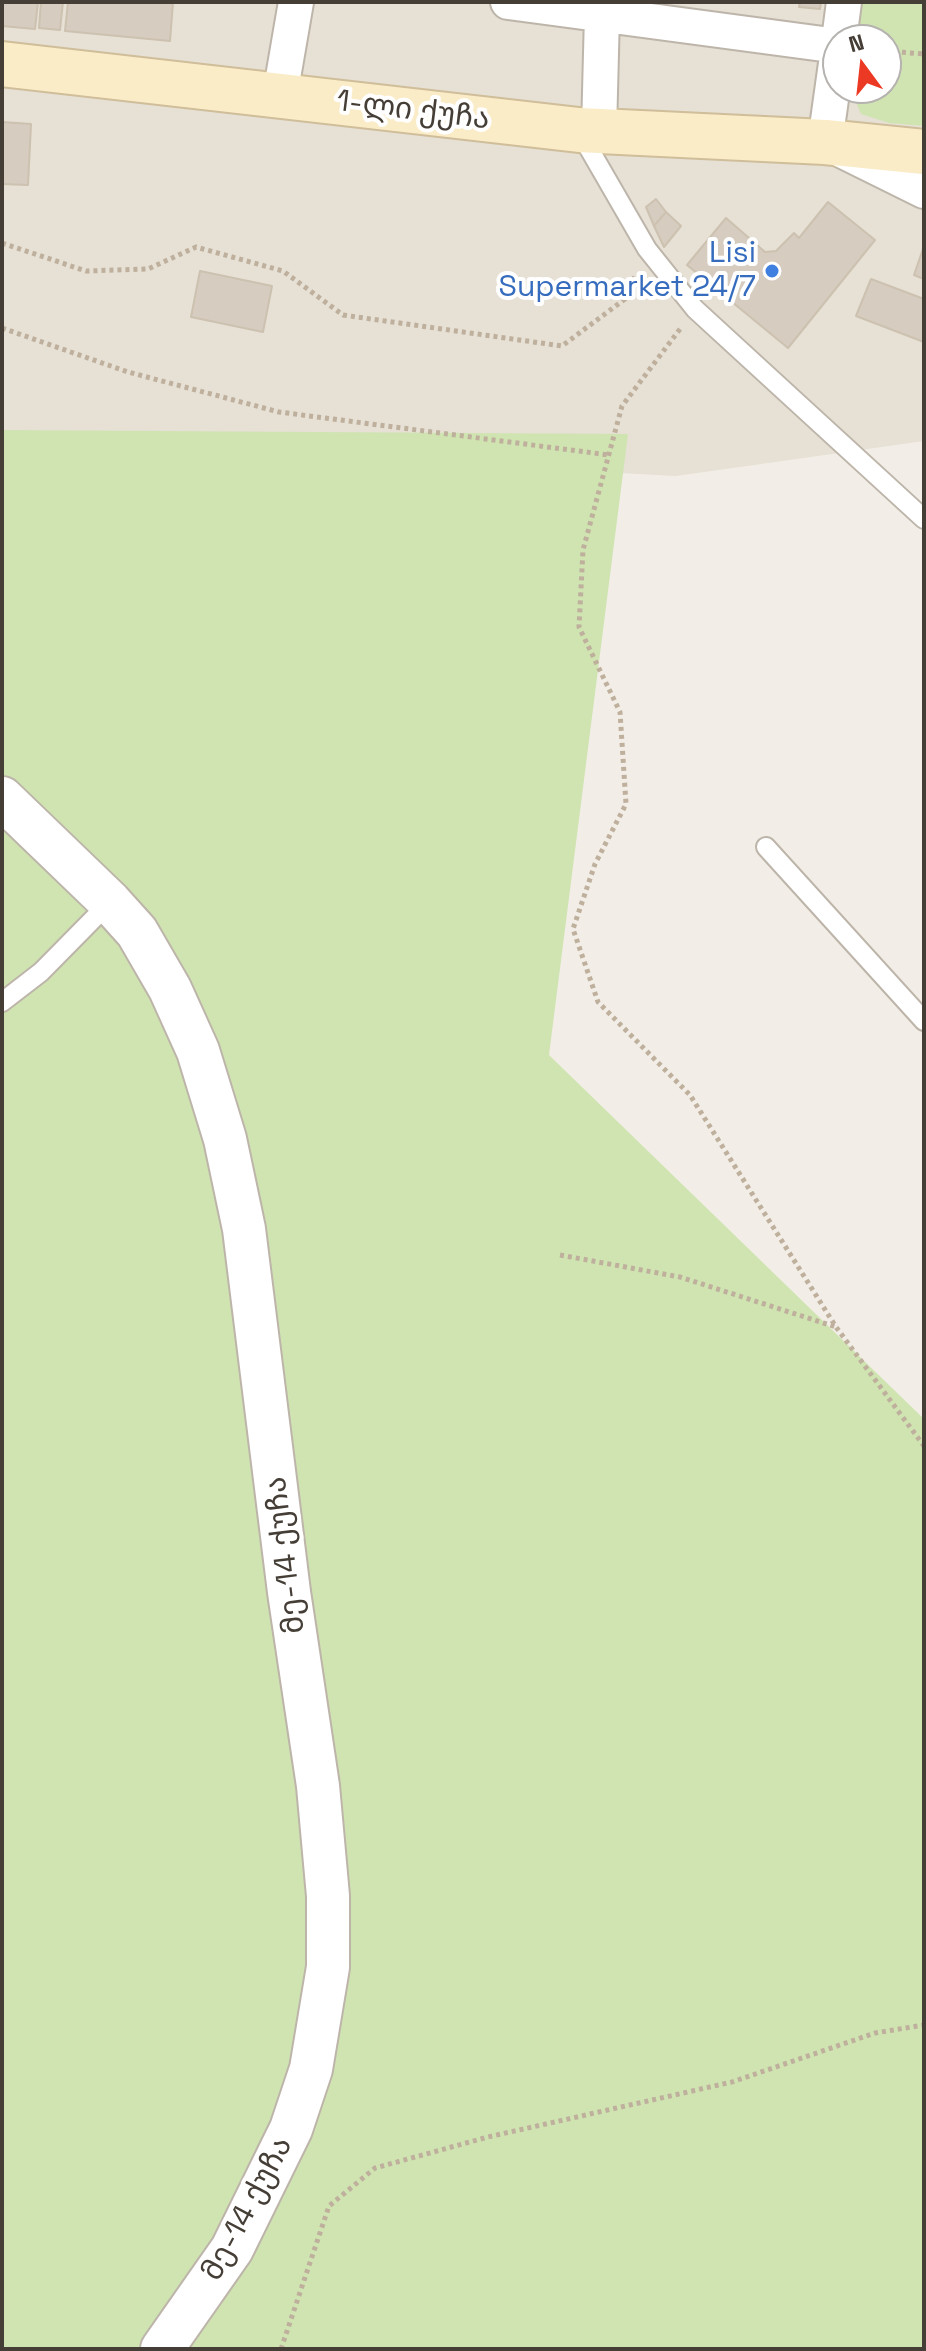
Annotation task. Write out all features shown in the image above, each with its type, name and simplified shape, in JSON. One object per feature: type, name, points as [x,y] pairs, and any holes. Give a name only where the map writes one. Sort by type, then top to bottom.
[{"type":"main road","name":"1-ლი ქუჩა","points":[[2,64],[589,130],[825,142],[924,152]]},
{"type":"street","points":[[280,95],[296,2]]},
{"type":"street","points":[[508,2],[822,43]]},
{"type":"street","points":[[841,24],[844,2]]},
{"type":"street","points":[[589,130],[602,14]]},
{"type":"street","points":[[830,104],[825,142],[924,191]]},
{"type":"street","name":"მე-14 ქუჩა","points":[[2,798],[137,932],[170,989],[198,1051],[225,1139],[244,1229],[289,1592],[318,1786],[328,1896],[328,1967],[311,2069],[291,2129],[232,2249],[162,2349]]},
{"type":"lane","points":[[589,130],[647,249],[695,309],[924,519]]},
{"type":"lane","points":[[766,847],[924,1021]]},
{"type":"lane","points":[[2,1002],[41,972],[110,902]]},
{"type":"path","points":[[902,52],[924,54]]},
{"type":"path","points":[[2,243],[86,271],[148,269],[196,247],[283,271],[343,315],[562,346],[625,299],[647,249]]},
{"type":"path","points":[[695,309],[622,406],[583,550],[579,627],[620,712],[626,804],[595,864],[573,929],[598,1002],[690,1095],[836,1327],[924,1446]]},
{"type":"path","points":[[2,328],[128,372],[279,412],[609,455]]},
{"type":"path","points":[[560,1255],[680,1277],[836,1327]]},
{"type":"path","points":[[281,2349],[329,2206],[375,2168],[488,2137],[732,2082],[875,2033],[924,2025]]},
{"type":"shaded area","points":[[2,2],[898,2],[924,93],[924,441],[676,476],[2,440]]},
{"type":"green space","points":[[858,2],[924,2],[924,126],[889,123],[861,114],[857,104],[902,104],[902,24],[856,24]]},
{"type":"green space","points":[[2,430],[628,434],[549,1055],[924,1419],[924,2349],[2,2349]]},
{"type":"building","points":[[2,2],[38,2],[35,29],[2,26]]},
{"type":"building","points":[[41,2],[63,2],[60,30],[39,28]]},
{"type":"building","points":[[68,2],[173,2],[170,41],[65,31]]},
{"type":"building","points":[[800,2],[821,2],[820,9],[799,7]]},
{"type":"building","points":[[2,122],[31,124],[28,185],[2,184]]},
{"type":"building","points":[[656,199],[666,212],[654,226],[646,207]]},
{"type":"building","name":"Lisi Supermarket 24/7","points":[[828,202],[875,240],[788,348],[687,265],[726,218],[765,252],[776,251],[794,233],[799,238]]},
{"type":"building","points":[[666,212],[681,226],[664,247],[654,226]]},
{"type":"building","points":[[924,246],[924,279],[914,275]]},
{"type":"building","points":[[200,271],[272,286],[263,332],[191,317]]},
{"type":"building","points":[[871,279],[924,299],[924,342],[856,316]]},
{"type":"place","name":"Lisi Supermarket 24/7","points":[[772,271]]}]
